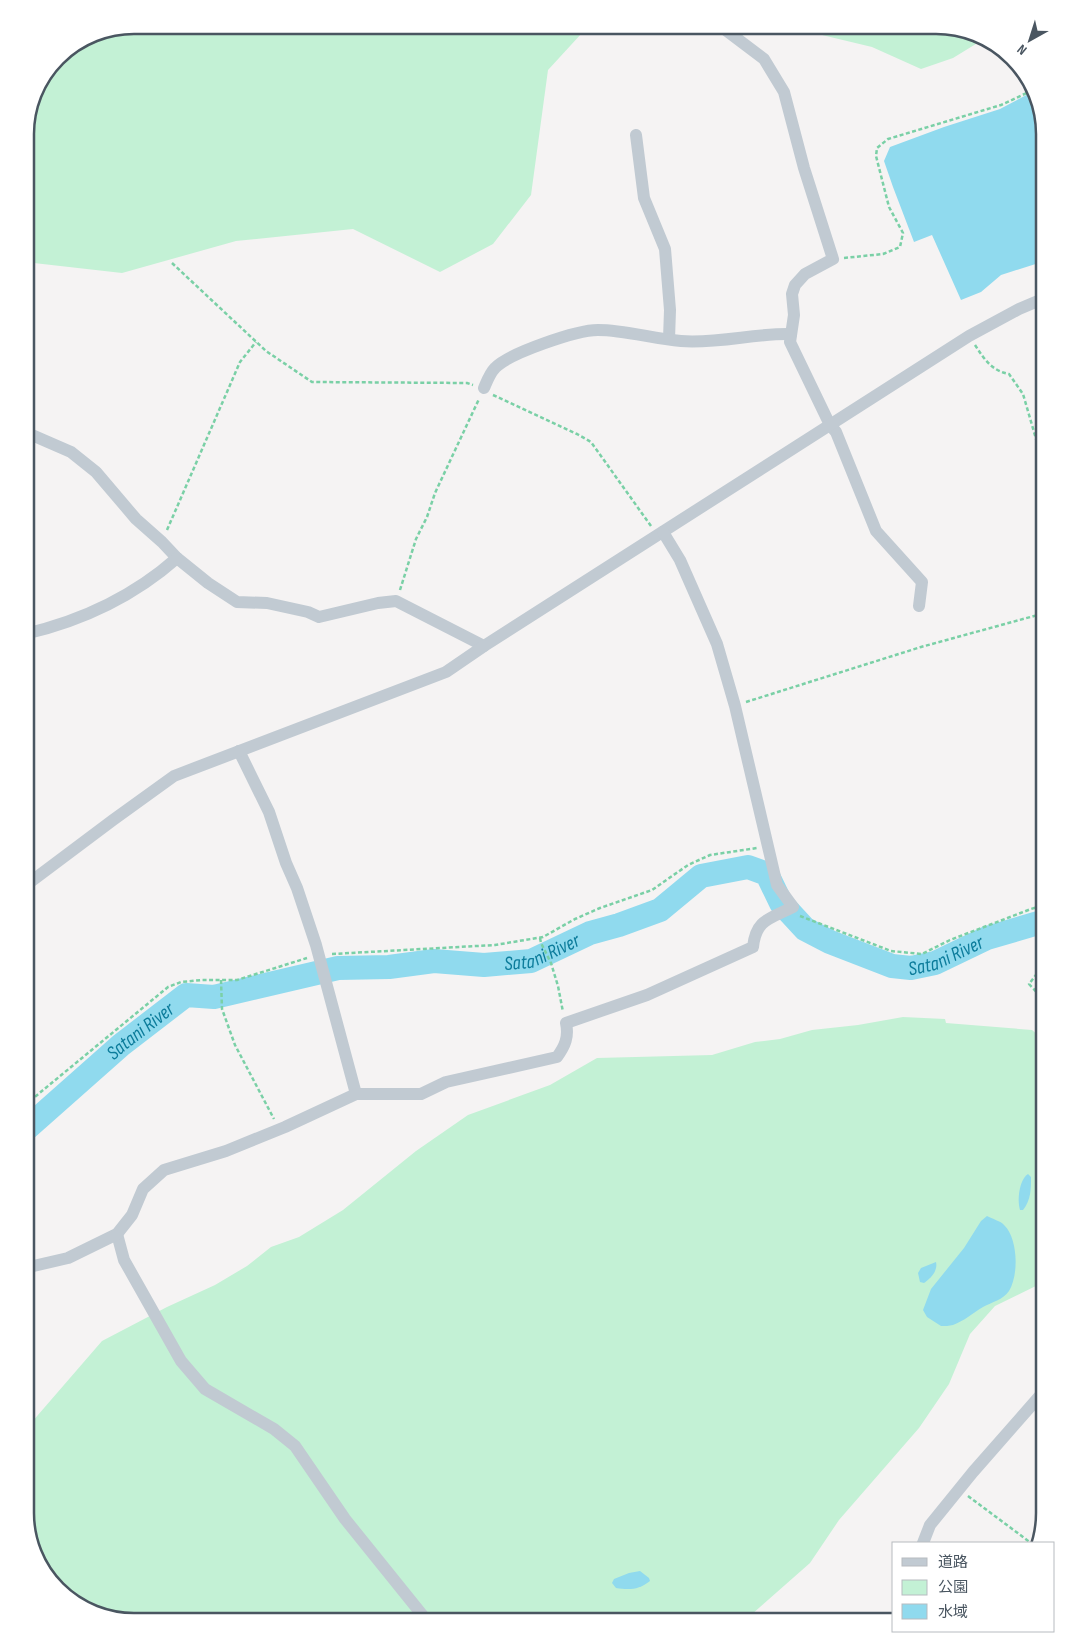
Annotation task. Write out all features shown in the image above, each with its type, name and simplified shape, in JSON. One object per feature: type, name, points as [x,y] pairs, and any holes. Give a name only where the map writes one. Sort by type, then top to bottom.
[{"type":"street","points":[[731,34],[764,59],[784,92],[804,168],[833,259],[805,274],[795,285],[792,294],[794,315],[790,342],[830,425],[836,432],[876,531],[922,582],[919,606]]},
{"type":"street","points":[[636,135],[644,198],[665,250],[670,310],[669,339]]},
{"type":"street","points":[[34,876],[174,776],[446,672],[969,336],[1036,302]]},
{"type":"street","points":[[484,388],[494,368],[508,358],[559,338],[597,330],[681,341],[717,340],[773,333],[792,334]]},
{"type":"street","points":[[34,436],[71,452],[96,472],[136,519],[177,558],[208,583],[237,602],[267,603],[308,612],[319,617],[378,603],[396,601],[484,646]]},
{"type":"street","points":[[34,1266],[68,1258],[118,1234],[132,1215],[143,1189],[164,1170],[226,1152],[356,1094],[421,1094],[446,1082],[557,1057],[563,1049],[568,1034],[566,1023],[647,995],[753,947],[754,934],[761,923],[793,907],[777,885],[735,706],[717,644],[680,560],[660,534]]},
{"type":"street","points":[[34,632],[52,628],[91,614],[129,593],[164,570],[177,558]]},
{"type":"street","points":[[239,751],[269,812],[286,863],[297,888],[318,955],[356,1094]]},
{"type":"street","points":[[118,1234],[124,1260],[181,1361],[205,1390],[274,1429],[295,1446],[345,1519],[421,1613]]},
{"type":"street","points":[[923,1542],[930,1525],[1036,1401]]},
{"type":"path","points":[[833,259],[883,254],[900,248],[904,233],[889,207],[876,156],[877,148],[888,139],[1002,104],[1027,93]]},
{"type":"path","points":[[172,264],[266,351],[312,382],[467,383],[484,388],[494,395],[577,434],[591,442],[660,534]]},
{"type":"path","points":[[969,336],[986,362],[1000,372],[1009,374],[1023,394],[1036,439]]},
{"type":"path","points":[[162,542],[240,362],[256,342]]},
{"type":"path","points":[[396,601],[416,539],[484,388]]},
{"type":"path","points":[[735,706],[921,647],[1036,615]]},
{"type":"path","points":[[34,1098],[168,987],[181,982],[237,980],[318,955],[495,945],[540,938],[600,908],[652,890],[688,864],[710,855],[768,846]]},
{"type":"path","points":[[793,907],[799,915],[891,951],[922,954],[950,940],[1036,909]]},
{"type":"path","points":[[540,938],[541,944],[551,963],[566,1023]]},
{"type":"path","points":[[1036,975],[1029,984],[1036,991]]},
{"type":"path","points":[[221,980],[222,1010],[235,1045],[272,1117],[285,1127]]},
{"type":"path","points":[[959,1489],[1030,1542]]},
{"type":"green space","points":[[134,34],[581,34],[548,70],[531,195],[493,244],[440,272],[353,229],[236,241],[122,273],[34,263],[34,127],[37,108],[41,96],[54,73],[63,63],[84,47],[108,37]]},
{"type":"green space","points":[[809,34],[943,34],[978,43],[953,58],[921,69],[872,47],[822,35]]},
{"type":"green space","points":[[903,1017],[945,1019],[946,1023],[1032,1030],[1036,1033],[1036,1286],[995,1306],[970,1334],[949,1384],[919,1428],[839,1520],[810,1563],[753,1613],[127,1613],[102,1608],[90,1603],[68,1588],[54,1574],[41,1551],[35,1526],[34,1420],[102,1341],[167,1307],[215,1285],[247,1266],[271,1247],[299,1237],[343,1210],[416,1151],[468,1115],[550,1085],[597,1058],[712,1055],[755,1042],[780,1039],[812,1030],[858,1025]]},
{"type":"water","points":[[1028,94],[1033,108],[1036,134],[1036,264],[1001,275],[981,292],[961,300],[932,235],[914,242],[884,161],[890,147],[1000,109]]},
{"type":"water","points":[[1028,1174],[1031,1177],[1030,1194],[1026,1206],[1023,1210],[1020,1210],[1020,1190]]},
{"type":"water","points":[[987,1216],[1003,1224],[1009,1231],[1012,1239],[1016,1267],[1012,1284],[1007,1294],[1001,1299],[983,1307],[957,1323],[941,1326],[927,1317],[923,1310],[931,1289],[964,1248],[981,1221]]},
{"type":"water","points":[[936,1262],[935,1271],[931,1277],[924,1283],[920,1282],[918,1273],[921,1268]]},
{"type":"water","points":[[640,1571],[650,1581],[642,1586],[634,1589],[621,1589],[616,1588],[612,1583],[614,1579]]},
{"type":"waterway","name":"Satani River","points":[[34,1122],[121,1045],[186,995],[214,997],[338,968],[389,967],[434,961],[484,965],[531,961],[590,933],[660,910],[701,876],[748,867],[767,874],[781,903],[805,929],[830,942],[892,966],[911,968],[935,963],[987,938],[1036,924]]}]
